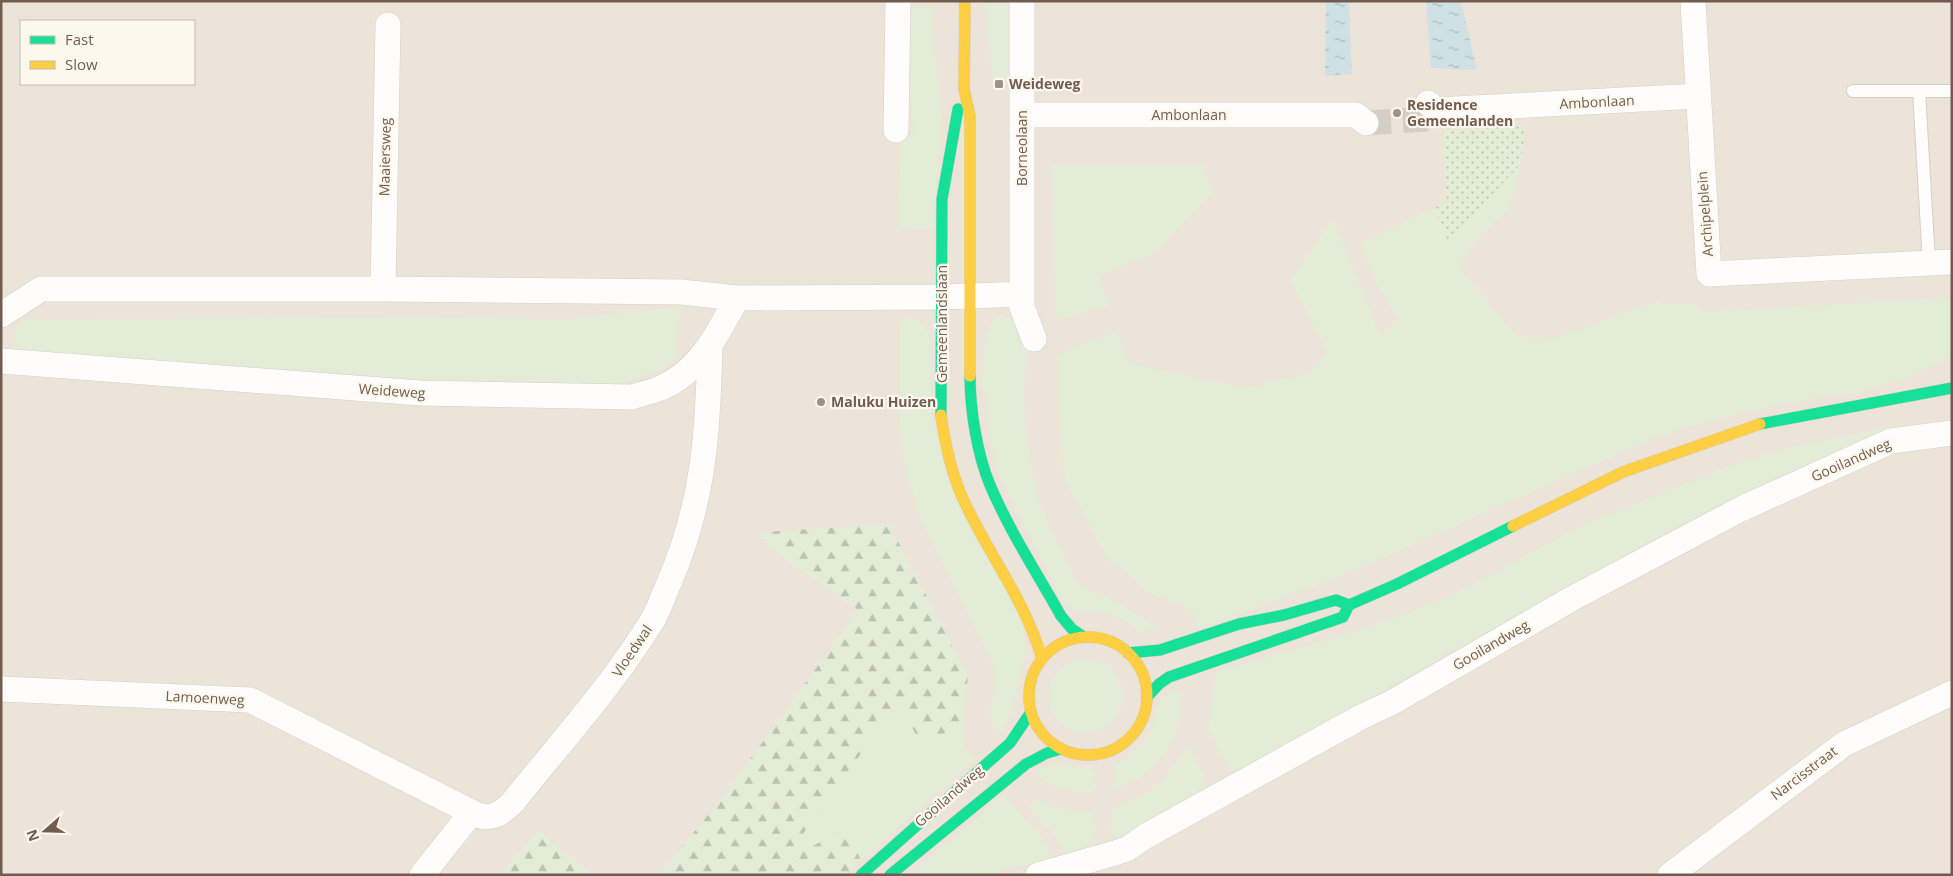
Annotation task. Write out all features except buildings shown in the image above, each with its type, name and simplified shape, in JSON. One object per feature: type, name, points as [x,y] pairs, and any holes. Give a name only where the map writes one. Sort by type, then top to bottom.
[{"type":"main road","name":"Gemeenlandslaan","points":[[965,1],[964,89],[970,116],[972,407],[982,462],[1001,509],[1061,616],[1072,629],[1084,637]]},
{"type":"main road","name":"Gemeenlandslaan","points":[[964,89],[955,119],[942,199],[941,414],[948,457],[963,500],[1006,576],[1034,631],[1042,659]]},
{"type":"main road","points":[[1146,697],[1169,677],[1343,617],[1348,605],[1397,584],[1623,472],[1766,422],[1952,388]]},
{"type":"main road","points":[[1128,653],[1160,650],[1239,624],[1284,615],[1336,600],[1348,605]]},
{"type":"main road","points":[[1084,637],[1104,639],[1121,647],[1128,653],[1142,673],[1145,681],[1146,697],[1141,721],[1135,732],[1116,748],[1093,755],[1071,753],[1061,749],[1042,734],[1031,712],[1029,701],[1031,679],[1042,659],[1060,644],[1084,637]]},
{"type":"main road","name":"Gooilandweg","points":[[861,875],[1010,743],[1031,712]]},
{"type":"main road","name":"Gooilandweg","points":[[890,875],[1026,764],[1047,753],[1061,749]]},
{"type":"street","points":[[896,130],[898,1]]},
{"type":"street","name":"Borneolaan","points":[[1022,1],[1022,307],[1034,339]]},
{"type":"street","name":"Archipelplein","points":[[1693,1],[1709,274],[1940,262]]},
{"type":"street","name":"Maaiersweg","points":[[383,289],[388,25]]},
{"type":"street","name":"Ambonlaan","points":[[1430,111],[1698,96]]},
{"type":"street","name":"Ambonlaan","points":[[1022,115],[1362,115]]},
{"type":"street","points":[[1,315],[41,289],[383,289],[682,292],[738,298],[942,297],[1022,294]]},
{"type":"street","name":"Weideweg","points":[[1,361],[420,393],[631,397],[662,388],[700,360],[738,298]]},
{"type":"street","name":"Vloedwal","points":[[472,812],[490,818],[504,811],[513,802],[606,688],[653,620],[683,550],[694,513],[701,477],[708,417],[710,346]]},
{"type":"street","name":"Gooilandweg","points":[[1038,875],[1083,869],[1127,849],[1146,836],[1361,717],[1391,703],[1573,598],[1741,510],[1892,441],[1952,433]]},
{"type":"street","name":"Lamoenweg","points":[[1,689],[250,700],[472,812]]},
{"type":"street","name":"Narcisstraat","points":[[1670,875],[1844,744],[1952,694]]},
{"type":"street","points":[[422,875],[472,812]]},
{"type":"lane","points":[[1853,91],[1952,91]]},
{"type":"lane","points":[[1919,91],[1940,262]]},
{"type":"shaded area","points":[[1,1],[1952,1],[1952,875],[1,875]]},
{"type":"green space","points":[[984,1],[1012,1],[1012,81],[994,82]]},
{"type":"green space","points":[[911,8],[931,8],[941,112],[934,229],[898,230],[901,137],[913,135],[910,53]]},
{"type":"green space","points":[[1526,125],[1521,164],[1448,241],[1434,208],[1447,202],[1443,130]]},
{"type":"green space","points":[[1052,164],[1202,164],[1213,192],[1155,253],[1099,276],[1109,306],[1055,319]]},
{"type":"green space","points":[[1521,164],[1510,209],[1482,233],[1459,267],[1516,336],[1553,338],[1659,301],[1661,304],[1698,304],[1698,310],[1707,312],[1952,297],[1952,357],[1905,379],[1860,392],[1797,401],[1726,417],[1659,436],[1351,572],[1198,629],[1193,612],[1148,592],[1128,573],[1109,561],[1066,482],[1063,470],[1057,354],[1117,332],[1128,363],[1247,388],[1308,373],[1327,354],[1291,279],[1333,219],[1381,337],[1399,319],[1375,282],[1361,243],[1434,208],[1448,240]]},
{"type":"green space","points":[[681,307],[675,359],[658,370],[622,384],[589,390],[400,383],[22,352],[15,348],[14,329],[25,320],[421,317],[567,319]]},
{"type":"green space","points":[[1002,314],[1012,320],[1018,335],[1028,345],[1024,391],[1027,443],[1038,497],[1047,522],[1075,578],[1085,589],[1105,596],[1162,630],[1143,632],[1124,620],[1101,612],[1081,611],[1065,606],[995,466],[982,378],[985,338],[991,324]]},
{"type":"green space","points":[[907,317],[916,320],[922,325],[931,341],[932,421],[1023,626],[1026,653],[1013,709],[1001,734],[992,729],[990,714],[995,677],[991,659],[921,519],[905,468],[900,429],[900,325],[902,320]]},
{"type":"green space","points":[[1906,424],[1792,471],[1668,531],[1250,766],[1234,777],[1208,727],[1215,672],[1364,629],[1411,612],[1460,591],[1583,525],[1731,465],[1793,446]]},
{"type":"green space","points":[[889,524],[968,676],[963,731],[917,737],[899,701],[781,864],[845,828],[861,860],[846,875],[659,875],[717,804],[858,610],[794,566],[757,535],[777,531]]},
{"type":"green space","points":[[1079,659],[1093,659],[1107,665],[1117,675],[1123,689],[1123,703],[1117,717],[1107,727],[1093,733],[1079,733],[1065,727],[1055,717],[1049,703],[1049,689],[1055,675],[1065,665]]},
{"type":"green space","points":[[1182,690],[1179,722],[1170,745],[1146,772],[1114,790],[1114,765],[1127,759],[1148,738],[1161,697]]},
{"type":"green space","points":[[899,701],[918,737],[963,731],[964,746],[975,759],[861,860],[845,828],[780,865]]},
{"type":"green space","points":[[1188,746],[1205,777],[1207,787],[1203,795],[1119,837],[1111,834],[1112,810],[1143,796],[1162,782]]},
{"type":"green space","points":[[1059,765],[1094,769],[1096,787],[1092,792],[1075,792],[1053,786],[1032,773],[1042,768]]},
{"type":"green space","points":[[1004,795],[1047,844],[1050,859],[986,875],[911,875]]},
{"type":"green space","points":[[1037,798],[1056,808],[1092,812],[1096,825],[1094,846],[1078,852],[1064,854],[1057,839],[1029,806]]},
{"type":"green space","points":[[538,830],[592,875],[506,875],[503,872]]},
{"type":"water","points":[[1326,1],[1349,1],[1352,74],[1325,76]]},
{"type":"water","points":[[1426,1],[1461,1],[1477,70],[1431,68]]},
{"type":"tunnel","points":[[1366,123],[1428,119]]},
{"type":"traffic: fast","points":[[941,415],[942,199],[958,109]]},
{"type":"traffic: fast","points":[[970,376],[975,431],[981,460],[990,485],[1014,535],[1061,616],[1072,629],[1084,637]]},
{"type":"traffic: fast","points":[[1760,424],[1952,388]]},
{"type":"traffic: fast","points":[[1128,653],[1160,650],[1239,624],[1284,615],[1336,600],[1349,605],[1397,584],[1513,526]]},
{"type":"traffic: fast","points":[[1147,697],[1159,684],[1169,677],[1343,617],[1349,605]]},
{"type":"traffic: fast","points":[[861,875],[1010,743],[1031,712]]},
{"type":"traffic: fast","points":[[890,875],[1026,764],[1047,753],[1061,749]]},
{"type":"traffic: slow","points":[[965,1],[964,89],[970,116],[970,376]]},
{"type":"traffic: slow","points":[[941,415],[949,458],[963,499],[1026,616],[1042,659]]},
{"type":"traffic: slow","points":[[1513,526],[1623,472],[1760,424]]},
{"type":"traffic: slow","points":[[1088,637],[1111,642],[1130,654],[1142,673],[1147,696],[1142,719],[1130,738],[1111,750],[1088,755],[1065,750],[1046,738],[1034,719],[1029,696],[1034,673],[1046,654],[1065,642],[1088,637]]},
{"type":"place","name":"Weideweg","points":[[999,84]]},
{"type":"place","name":"Residence Gemeenlanden","points":[[1397,113]]},
{"type":"place","name":"Maluku Huizen","points":[[821,402]]}]
